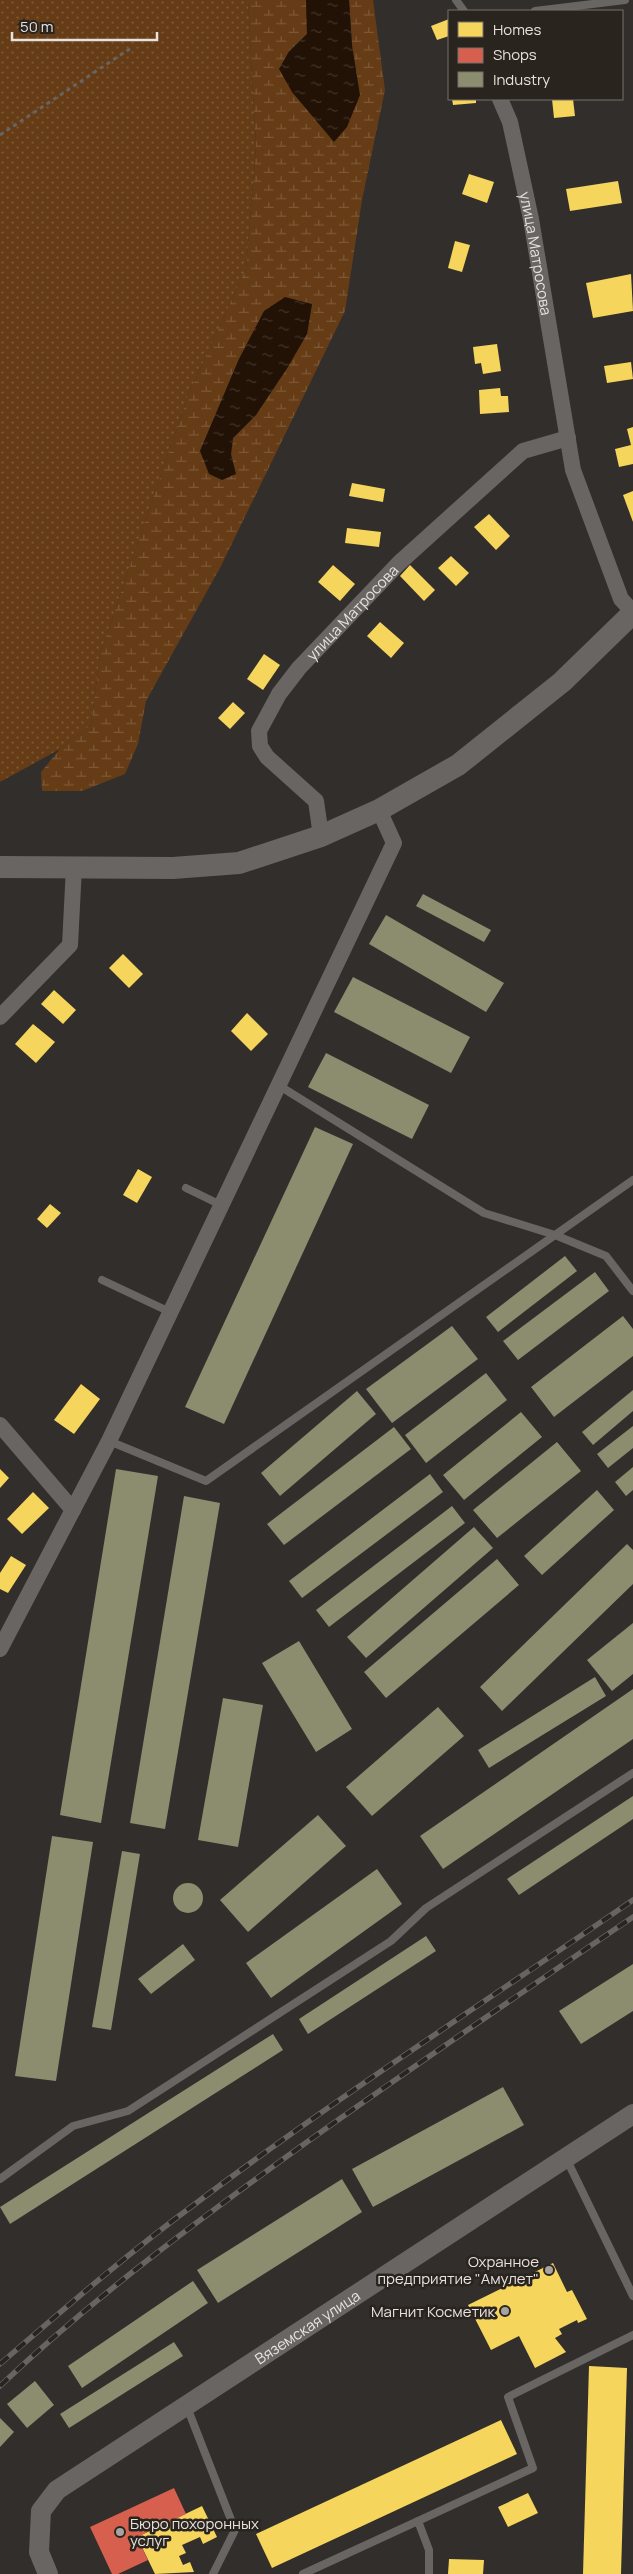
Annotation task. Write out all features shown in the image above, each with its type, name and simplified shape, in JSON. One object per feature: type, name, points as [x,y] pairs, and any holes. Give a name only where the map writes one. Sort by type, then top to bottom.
[{"type":"main road","points":[[0,867],[173,868],[239,864],[321,836],[379,810],[458,766],[562,682],[633,612]]},
{"type":"street","name":"улица Матросова","points":[[500,100],[510,122],[531,219],[574,470],[621,599],[633,612]]},
{"type":"street","name":"улица Матросова","points":[[321,836],[316,802],[267,757],[260,746],[260,731],[279,694],[299,668],[399,563],[523,451],[568,438]]},
{"type":"street","points":[[0,1649],[109,1441],[394,843],[379,810]]},
{"type":"street","points":[[0,1017],[70,945],[74,867]]},
{"type":"street","points":[[0,1425],[73,1510]]},
{"type":"street","name":"Вяземская улица","points":[[48,2574],[39,2552],[41,2511],[57,2490],[633,2114]]},
{"type":"lane","points":[[543,10],[625,0]]},
{"type":"lane","points":[[278,1086],[484,1213],[556,1235],[606,1256],[633,1291]]},
{"type":"lane","points":[[109,1441],[206,1481],[633,1180]]},
{"type":"lane","points":[[186,1188],[221,1205]]},
{"type":"lane","points":[[102,1280],[170,1312]]},
{"type":"lane","points":[[0,2179],[73,2126],[128,2111],[391,1940],[426,1908],[633,1773]]},
{"type":"lane","points":[[566,2158],[633,2296]]},
{"type":"lane","points":[[303,2574],[533,2468],[508,2397],[633,2335]]},
{"type":"lane","points":[[187,2406],[234,2530],[213,2574]]},
{"type":"lane","points":[[418,2521],[429,2550],[429,2574]]},
{"type":"path","points":[[0,135],[131,48]]},
{"type":"green space","points":[[0,0],[248,0],[256,148],[246,269],[189,393],[141,533],[100,654],[91,725],[60,749],[0,782]]},
{"type":"green space","points":[[248,0],[306,0],[307,34],[288,52],[306,108],[334,141],[352,45],[349,0],[373,0],[385,90],[362,200],[345,311],[221,566],[146,701],[138,744],[125,774],[82,791],[42,791],[41,772],[60,749],[91,725],[100,654],[141,533],[189,393],[246,269],[256,148]],"holes":[[[285,298],[312,304],[307,334],[256,415],[233,438],[231,454],[200,451],[239,359],[264,312]]]},
{"type":"water","points":[[306,0],[349,0],[352,45],[360,95],[347,127],[334,142],[292,92],[279,69],[288,53],[307,34]]},
{"type":"water","points":[[285,297],[312,304],[307,334],[288,367],[256,415],[233,438],[231,454],[236,474],[222,480],[209,474],[200,451],[239,359],[264,311]]},
{"type":"building: Homes","points":[[448,19],[448,36],[437,40],[431,26]]},
{"type":"building: Homes","points":[[452,100],[476,100],[476,103],[453,105]]},
{"type":"building: Homes","points":[[552,100],[573,100],[575,116],[554,118]]},
{"type":"building: Homes","points":[[469,174],[494,182],[487,203],[462,194]]},
{"type":"building: Homes","points":[[618,181],[622,203],[570,211],[566,189]]},
{"type":"building: Homes","points":[[455,241],[470,245],[462,272],[448,268]]},
{"type":"building: Homes","points":[[631,274],[633,311],[593,318],[586,283]]},
{"type":"building: Homes","points":[[497,344],[501,371],[483,374],[481,363],[475,364],[473,347]]},
{"type":"building: Homes","points":[[631,362],[633,379],[607,383],[604,366]]},
{"type":"building: Homes","points":[[500,388],[501,396],[508,396],[509,412],[480,414],[479,390]]},
{"type":"building: Homes","points":[[633,427],[633,464],[619,467],[615,449],[631,445],[627,429]]},
{"type":"building: Homes","points":[[352,483],[385,489],[383,502],[349,496]]},
{"type":"building: Homes","points":[[633,491],[633,522],[623,495]]},
{"type":"building: Homes","points":[[489,514],[510,536],[496,550],[474,527]]},
{"type":"building: Homes","points":[[347,528],[381,532],[379,547],[345,543]]},
{"type":"building: Homes","points":[[451,556],[469,573],[456,586],[438,568]]},
{"type":"building: Homes","points":[[333,565],[355,584],[340,601],[318,582]]},
{"type":"building: Homes","points":[[410,565],[435,590],[424,601],[400,576]]},
{"type":"building: Homes","points":[[380,622],[404,643],[391,658],[367,636]]},
{"type":"building: Homes","points":[[264,654],[280,665],[263,690],[247,679]]},
{"type":"building: Homes","points":[[233,702],[245,713],[230,729],[218,718]]},
{"type":"building: Homes","points":[[123,954],[143,974],[129,988],[109,968]]},
{"type":"building: Homes","points":[[54,990],[76,1010],[63,1024],[41,1004]]},
{"type":"building: Homes","points":[[247,1013],[268,1034],[251,1051],[231,1031]]},
{"type":"building: Homes","points":[[33,1024],[55,1042],[36,1063],[15,1044]]},
{"type":"building: Homes","points":[[138,1169],[152,1177],[137,1203],[123,1195]]},
{"type":"building: Homes","points":[[50,1204],[61,1213],[47,1228],[37,1219]]},
{"type":"building: Homes","points":[[81,1384],[100,1399],[74,1434],[54,1420]]},
{"type":"building: Homes","points":[[0,1469],[9,1478],[0,1488]]},
{"type":"building: Homes","points":[[33,1492],[49,1508],[22,1534],[7,1519]]},
{"type":"building: Homes","points":[[11,1556],[26,1565],[8,1593],[0,1589],[0,1573]]},
{"type":"building: Homes","points":[[553,2263],[567,2292],[572,2290],[587,2319],[578,2323],[577,2320],[559,2329],[562,2334],[555,2338],[566,2352],[535,2368],[519,2336],[491,2350],[468,2305]]},
{"type":"building: Homes","points":[[589,2366],[627,2368],[621,2574],[583,2574]]},
{"type":"building: Homes","points":[[501,2420],[517,2454],[272,2568],[256,2534]]},
{"type":"building: Homes","points":[[528,2493],[538,2513],[508,2527],[498,2507]]},
{"type":"building: Homes","points":[[202,2506],[217,2537],[203,2544],[200,2537],[182,2545],[186,2553],[179,2556],[183,2565],[190,2562],[194,2572],[155,2574],[137,2537]]},
{"type":"building: Homes","points":[[449,2559],[484,2560],[483,2574],[448,2574]]},
{"type":"building: Shops","name":"Бюро похоронных услуг","points":[[174,2488],[186,2514],[137,2537],[148,2560],[118,2574],[112,2574],[90,2527]]},
{"type":"building: Industry","points":[[423,894],[491,930],[484,942],[416,906]]},
{"type":"building: Industry","points":[[386,915],[504,983],[486,1012],[369,944]]},
{"type":"building: Industry","points":[[353,977],[470,1037],[451,1073],[334,1012]]},
{"type":"building: Industry","points":[[326,1053],[429,1105],[412,1139],[308,1087]]},
{"type":"building: Industry","points":[[315,1127],[353,1144],[224,1424],[185,1407]]},
{"type":"building: Industry","points":[[565,1256],[577,1271],[498,1332],[486,1317]]},
{"type":"building: Industry","points":[[595,1272],[609,1291],[518,1360],[503,1341]]},
{"type":"building: Industry","points":[[623,1316],[633,1329],[633,1356],[554,1417],[531,1387]]},
{"type":"building: Industry","points":[[452,1326],[478,1359],[392,1423],[366,1389]]},
{"type":"building: Industry","points":[[486,1373],[507,1400],[426,1463],[405,1435]]},
{"type":"building: Industry","points":[[633,1390],[633,1411],[593,1445],[582,1432]]},
{"type":"building: Industry","points":[[357,1391],[376,1414],[280,1496],[261,1473]]},
{"type":"building: Industry","points":[[521,1412],[542,1437],[464,1500],[443,1475]]},
{"type":"building: Industry","points":[[633,1426],[633,1448],[608,1468],[597,1454]]},
{"type":"building: Industry","points":[[394,1427],[411,1449],[284,1545],[267,1524]]},
{"type":"building: Industry","points":[[557,1442],[581,1471],[497,1538],[473,1510]]},
{"type":"building: Industry","points":[[633,1467],[633,1490],[626,1496],[615,1482]]},
{"type":"building: Industry","points":[[116,1469],[158,1476],[101,1823],[60,1815]]},
{"type":"building: Industry","points":[[430,1474],[443,1492],[302,1598],[289,1581]]},
{"type":"building: Industry","points":[[597,1490],[614,1510],[542,1575],[524,1556]]},
{"type":"building: Industry","points":[[184,1496],[220,1503],[165,1829],[130,1823]]},
{"type":"building: Industry","points":[[452,1506],[465,1523],[329,1627],[316,1610]]},
{"type":"building: Industry","points":[[474,1527],[493,1548],[366,1658],[347,1637]]},
{"type":"building: Industry","points":[[627,1544],[633,1550],[633,1584],[502,1711],[480,1687]]},
{"type":"building: Industry","points":[[497,1559],[519,1585],[386,1698],[364,1672]]},
{"type":"building: Industry","points":[[633,1623],[633,1674],[612,1691],[587,1660]]},
{"type":"building: Industry","points":[[299,1641],[352,1729],[316,1752],[262,1663]]},
{"type":"building: Industry","points":[[595,1677],[606,1696],[489,1768],[478,1750]]},
{"type":"building: Industry","points":[[633,1689],[633,1739],[443,1869],[420,1836]]},
{"type":"building: Industry","points":[[223,1698],[263,1705],[238,1847],[198,1840]]},
{"type":"building: Industry","points":[[438,1707],[464,1736],[372,1816],[346,1787]]},
{"type":"building: Industry","points":[[633,1796],[633,1819],[519,1895],[507,1879]]},
{"type":"building: Industry","points":[[318,1815],[346,1846],[248,1932],[220,1900]]},
{"type":"building: Industry","points":[[52,1836],[93,1842],[56,2081],[15,2076]]},
{"type":"building: Industry","points":[[122,1851],[140,1854],[111,2030],[92,2027]]},
{"type":"building: Industry","points":[[377,1869],[402,1904],[271,1998],[246,1963]]},
{"type":"building: Industry","points":[[188,1883],[199,1887],[203,1898],[199,1909],[188,1913],[177,1909],[173,1898],[177,1887]]},
{"type":"building: Industry","points":[[426,1936],[436,1951],[308,2034],[299,2019]]},
{"type":"building: Industry","points":[[183,1944],[195,1960],[151,1994],[138,1979]]},
{"type":"building: Industry","points":[[633,1964],[633,2011],[581,2044],[559,2011]]},
{"type":"building: Industry","points":[[273,2034],[283,2050],[10,2224],[0,2207]]},
{"type":"building: Industry","points":[[503,2087],[524,2125],[373,2207],[352,2169]]},
{"type":"building: Industry","points":[[342,2179],[362,2212],[218,2303],[197,2270]]},
{"type":"building: Industry","points":[[193,2281],[208,2303],[82,2388],[68,2366]]},
{"type":"building: Industry","points":[[174,2342],[183,2356],[69,2428],[60,2414]]},
{"type":"building: Industry","points":[[35,2381],[54,2405],[27,2428],[7,2404]]},
{"type":"building: Industry","points":[[0,2418],[14,2432],[0,2447]]},
{"type":"railway","points":[[0,2364],[145,2242],[249,2164],[357,2087],[633,1900]]},
{"type":"railway","points":[[0,2386],[111,2289],[228,2200],[388,2085],[633,1917]]},
{"type":"place","name":"Охранное предприятие \"Амулет\"","points":[[549,2270]]},
{"type":"place","name":"Магнит Косметик","points":[[505,2311]]},
{"type":"place","name":"Бюро похоронных услуг","points":[[120,2532]]}]
